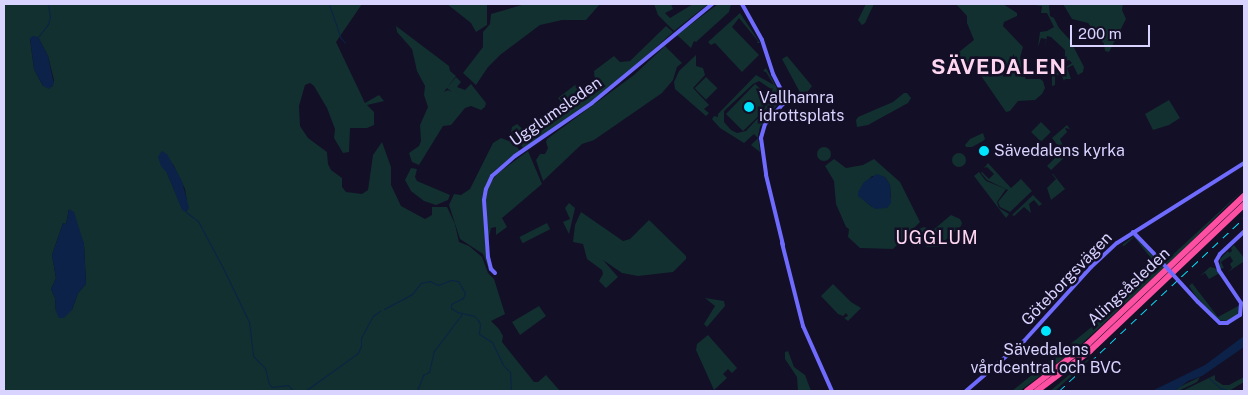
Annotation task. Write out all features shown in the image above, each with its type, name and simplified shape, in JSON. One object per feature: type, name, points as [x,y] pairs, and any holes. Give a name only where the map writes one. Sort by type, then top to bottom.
[{"type":"highway","name":"Alingsåsleden","points":[[1026,391],[1088,344],[1244,196]]},
{"type":"highway","points":[[1037,391],[1097,344],[1244,205]]},
{"type":"street","name":"Ugglumsleden","points":[[495,273],[491,269],[488,257],[484,200],[486,189],[492,176],[515,156],[598,99],[712,4]]},
{"type":"street","points":[[742,4],[764,44],[773,74],[784,96],[783,104],[765,124],[760,138],[802,326],[832,391]]},
{"type":"street","name":"Göteborgsvägen","points":[[966,391],[1012,354],[1091,267],[1133,232],[1244,163]]},
{"type":"street","points":[[1133,232],[1198,302],[1220,323],[1227,323],[1240,315],[1242,310],[1241,303],[1220,272],[1216,261],[1220,254],[1244,232]]},
{"type":"green space","points":[[4,4],[362,4],[336,42],[365,103],[379,95],[384,101],[367,105],[374,112],[374,125],[367,128],[350,128],[349,152],[343,153],[334,138],[335,129],[327,108],[314,86],[310,83],[305,85],[299,106],[300,126],[308,138],[327,152],[328,164],[331,170],[342,178],[342,187],[346,192],[362,194],[368,190],[373,155],[382,142],[391,167],[391,185],[401,206],[425,219],[432,215],[432,207],[447,207],[455,224],[459,242],[469,246],[482,257],[488,273],[494,279],[505,314],[491,321],[503,336],[502,342],[534,382],[538,382],[546,375],[560,391],[4,391]],"holes":[[[38,37],[48,56],[54,80],[52,87],[43,86],[34,69],[30,39]],[[173,164],[185,189],[188,208],[186,212],[181,206],[167,173]],[[69,209],[84,244],[86,284],[78,293],[72,310],[56,312],[55,298],[51,289],[56,278],[52,255],[63,223],[66,224]]]},
{"type":"green space","points":[[447,4],[487,4],[487,25],[476,32],[471,23]]},
{"type":"green space","points":[[525,4],[600,4],[586,20],[562,20],[540,25],[500,55],[488,67],[476,85],[463,73],[483,47],[483,32],[490,24],[491,14]]},
{"type":"green space","points":[[654,4],[671,4],[673,9],[665,13],[670,18],[693,4],[708,4],[674,31],[658,15]]},
{"type":"green space","points":[[718,4],[731,4],[729,12],[696,42],[694,41],[691,48],[677,35]]},
{"type":"green space","points":[[866,4],[874,4],[865,23],[862,25],[858,20]]},
{"type":"green space","points":[[956,4],[1003,4],[1017,13],[1017,16],[1004,22],[1003,26],[1023,47],[1020,58],[1026,79],[1040,79],[1043,81],[1045,88],[1042,94],[1035,100],[1018,101],[1010,111],[1006,112],[975,67],[959,66],[954,63],[954,56],[974,40],[967,23],[967,16]]},
{"type":"green space","points":[[1028,4],[1049,4],[1050,16],[1054,18],[1059,28],[1070,40],[1084,67],[1083,72],[1078,75],[1073,65],[1067,68],[1071,79],[1065,79],[1064,81],[1061,74],[1055,76],[1055,85],[1052,86],[1052,74],[1046,75],[1045,73],[1060,70],[1059,67],[1051,66],[1057,63],[1066,67],[1072,63],[1069,60],[1063,62],[1057,59],[1065,59],[1065,50],[1051,37],[1047,36],[1045,48],[1046,39],[1041,38],[1038,47],[1040,32],[1054,27],[1047,13],[1041,13],[1042,6]]},
{"type":"green space","points":[[1063,4],[1123,4],[1122,10],[1126,19],[1109,52],[1105,51],[1104,44],[1088,23],[1072,19]]},
{"type":"green space","points":[[740,13],[760,43],[757,43],[758,41],[739,18],[732,27],[759,55],[742,72],[715,43],[711,45],[708,42]]},
{"type":"green space","points":[[396,26],[449,66],[450,71],[456,76],[447,88],[456,77],[461,82],[457,87],[465,90],[471,84],[486,103],[485,107],[481,110],[471,106],[465,108],[451,125],[443,126],[419,165],[412,162],[409,153],[419,146],[421,141],[420,125],[428,107],[424,95],[425,86],[417,71],[412,49],[397,32]]},
{"type":"green space","points":[[666,26],[673,32],[614,85],[526,148],[523,148],[511,132],[512,127],[517,124],[527,133],[553,121],[567,109],[558,98],[575,85],[582,92],[590,89],[595,83],[594,71],[614,56],[620,62],[630,61]]},
{"type":"green space","points":[[665,46],[682,63],[677,67],[673,80],[662,93],[594,140],[582,144],[543,181],[536,160],[540,154],[545,154],[548,148],[547,139],[634,75]]},
{"type":"green space","points":[[696,55],[696,66],[703,68],[705,75],[693,88],[709,105],[704,109],[709,113],[706,116],[675,89],[674,82],[679,71]]},
{"type":"green space","points":[[787,56],[812,86],[803,98],[782,59]]},
{"type":"green space","points":[[766,68],[780,94],[781,100],[760,127],[758,136],[760,152],[751,145],[758,138],[754,134],[744,143],[720,128],[712,119],[714,116],[718,117],[718,114],[756,75],[774,85],[766,72],[763,71]],"holes":[[[759,81],[771,89],[774,101],[755,84],[726,114],[743,131],[770,105],[746,131],[737,133],[731,130],[724,122],[724,111],[753,84]]]},
{"type":"green space","points":[[706,77],[717,88],[706,100],[695,88]]},
{"type":"green space","points":[[904,93],[907,93],[911,98],[908,103],[868,125],[857,127],[856,120],[858,117],[893,102]]},
{"type":"green space","points":[[1169,100],[1180,118],[1169,125],[1153,130],[1145,114]]},
{"type":"green space","points":[[1041,122],[1051,132],[1041,142],[1031,132]]},
{"type":"green space","points":[[1067,125],[1070,129],[1065,128],[1067,132],[1060,139],[1067,155],[1051,170],[1047,166],[1062,151],[1052,138]]},
{"type":"green space","points":[[983,133],[985,139],[983,141],[972,147],[966,147],[965,145],[970,139]]},
{"type":"green space","points":[[501,138],[514,143],[520,151],[494,171],[484,190],[485,242],[490,272],[483,254],[460,239],[449,205],[454,194],[461,195],[470,189],[493,143]]},
{"type":"green space","points":[[824,147],[829,149],[831,154],[829,159],[824,161],[819,159],[817,154],[819,149]]},
{"type":"green space","points":[[528,151],[542,184],[502,218],[507,227],[496,235],[496,227],[491,228],[488,240],[486,198],[489,185],[497,174]]},
{"type":"green space","points":[[956,153],[962,153],[966,160],[962,167],[956,167],[952,163],[952,157]]},
{"type":"green space","points":[[834,159],[846,168],[863,165],[874,159],[900,182],[920,222],[893,249],[860,248],[848,237],[849,229],[846,227],[836,204],[834,181],[825,166]],"holes":[[[872,176],[885,177],[890,185],[891,198],[872,207],[864,200],[862,186]]]},
{"type":"green space","points":[[988,163],[1011,188],[1021,179],[1032,191],[1010,212],[1000,207],[998,202],[1008,190],[987,180],[981,173],[983,170],[982,172],[989,179],[994,174],[987,167],[984,168]]},
{"type":"green space","points":[[411,168],[417,169],[415,177],[417,181],[450,195],[448,200],[436,205],[424,201],[411,191],[405,180]]},
{"type":"green space","points":[[979,172],[986,181],[1006,189],[997,202],[999,208],[1009,214],[1006,218],[974,176]]},
{"type":"green space","points":[[1052,174],[1065,189],[1051,200],[1047,188],[1056,179]]},
{"type":"green space","points":[[1244,189],[1176,257],[1076,349],[1020,391],[1012,391],[1114,309]]},
{"type":"green space","points":[[1033,195],[1042,204],[1039,206],[1034,200],[1029,204],[1031,213],[1024,207],[1014,216],[1012,215]]},
{"type":"green space","points":[[569,203],[575,208],[569,234],[563,222],[570,219],[565,208]]},
{"type":"green space","points":[[581,212],[623,241],[630,239],[649,220],[686,256],[686,259],[673,272],[638,276],[622,273],[603,260],[618,277],[606,288],[599,281],[603,274],[602,270],[587,259],[583,244],[573,242],[575,225]]},
{"type":"green space","points":[[951,215],[960,219],[961,226],[938,247],[927,247],[917,234],[919,229],[924,227],[933,230]]},
{"type":"green space","points":[[547,223],[550,229],[523,243],[519,237]]},
{"type":"green space","points":[[1134,236],[1158,261],[1149,269],[1147,268],[1154,262],[1134,237],[1124,246],[1122,245]]},
{"type":"green space","points":[[1234,245],[1244,258],[1244,263],[1228,272],[1232,268],[1230,264],[1233,261],[1230,256],[1221,262],[1224,268],[1220,269],[1220,259],[1228,251],[1229,253],[1232,251],[1231,248]]},
{"type":"green space","points":[[1210,267],[1215,268],[1222,277],[1218,274],[1209,279],[1205,273],[1200,276]]},
{"type":"green space","points":[[1192,283],[1218,317],[1240,305],[1237,315],[1227,321],[1218,320],[1195,295],[1189,286]]},
{"type":"green space","points":[[833,284],[851,302],[861,308],[848,321],[844,318],[848,316],[846,313],[843,316],[838,314],[821,296]]},
{"type":"green space","points":[[705,298],[724,301],[725,306],[707,327],[704,324],[715,306]]},
{"type":"green space","points":[[539,306],[546,316],[520,335],[512,322]]},
{"type":"green space","points":[[708,335],[737,368],[732,373],[728,369],[723,374],[727,378],[714,390],[696,350],[697,344]]},
{"type":"green space","points":[[788,351],[794,367],[805,375],[811,391],[798,391],[797,377],[785,359],[785,352]]},
{"type":"green space","points":[[1090,359],[1055,391],[1050,391],[1087,360]]},
{"type":"green space","points":[[1215,375],[1215,380],[1223,385],[1229,385],[1244,377],[1244,382],[1229,391],[1182,391]]},
{"type":"green space","points":[[1200,377],[1197,382],[1191,385],[1178,391],[1171,391]]},
{"type":"water","points":[[33,36],[38,37],[48,56],[54,84],[49,89],[43,86],[34,69],[30,38]]},
{"type":"water","points":[[162,151],[167,154],[182,181],[189,208],[186,212],[182,210],[167,173],[161,166],[158,157]]},
{"type":"water","points":[[877,174],[885,177],[890,185],[891,203],[887,208],[875,209],[858,196],[858,192],[864,182]]},
{"type":"water","points":[[69,209],[74,212],[84,244],[86,284],[78,293],[72,310],[64,318],[59,318],[51,289],[56,278],[52,255],[63,223],[66,224]]},
{"type":"water","points":[[1244,336],[1244,347],[1202,376],[1188,381],[1175,391],[1152,391],[1205,365]]},
{"type":"waterway","points":[[38,37],[48,24],[50,17],[48,4]]},
{"type":"waterway","points":[[329,4],[341,38],[345,43]]},
{"type":"waterway","points":[[186,212],[198,221],[224,270],[249,322],[253,356],[265,368],[269,384],[272,387],[288,385],[293,391]]},
{"type":"waterway","points":[[384,309],[412,294],[421,283],[430,281],[438,285],[451,280],[458,281],[465,293],[463,298],[451,304],[451,308],[457,312],[474,316],[478,320],[480,324],[479,334],[492,342],[503,365],[510,372],[511,391]]},
{"type":"waterway","points":[[305,391],[358,353],[361,346],[361,338],[373,316],[380,311]]},
{"type":"waterway","points":[[417,391],[423,375],[429,372],[434,351],[462,314]]},
{"type":"waterway","points":[[1209,378],[1220,388],[1228,390]]},
{"type":"railway","points":[[1059,391],[1244,218]]},
{"type":"place","name":"Vallhamra idrottsplats","points":[[749,107]]},
{"type":"place","name":"Sävedalens kyrka","points":[[984,151]]},
{"type":"place","name":"Sävedalens vårdcentral och BVC","points":[[1046,331]]},
{"type":"district","name":"SÄVEDALEN","points":[[999,67]]},
{"type":"district","name":"UGGLUM","points":[[937,238]]}]
